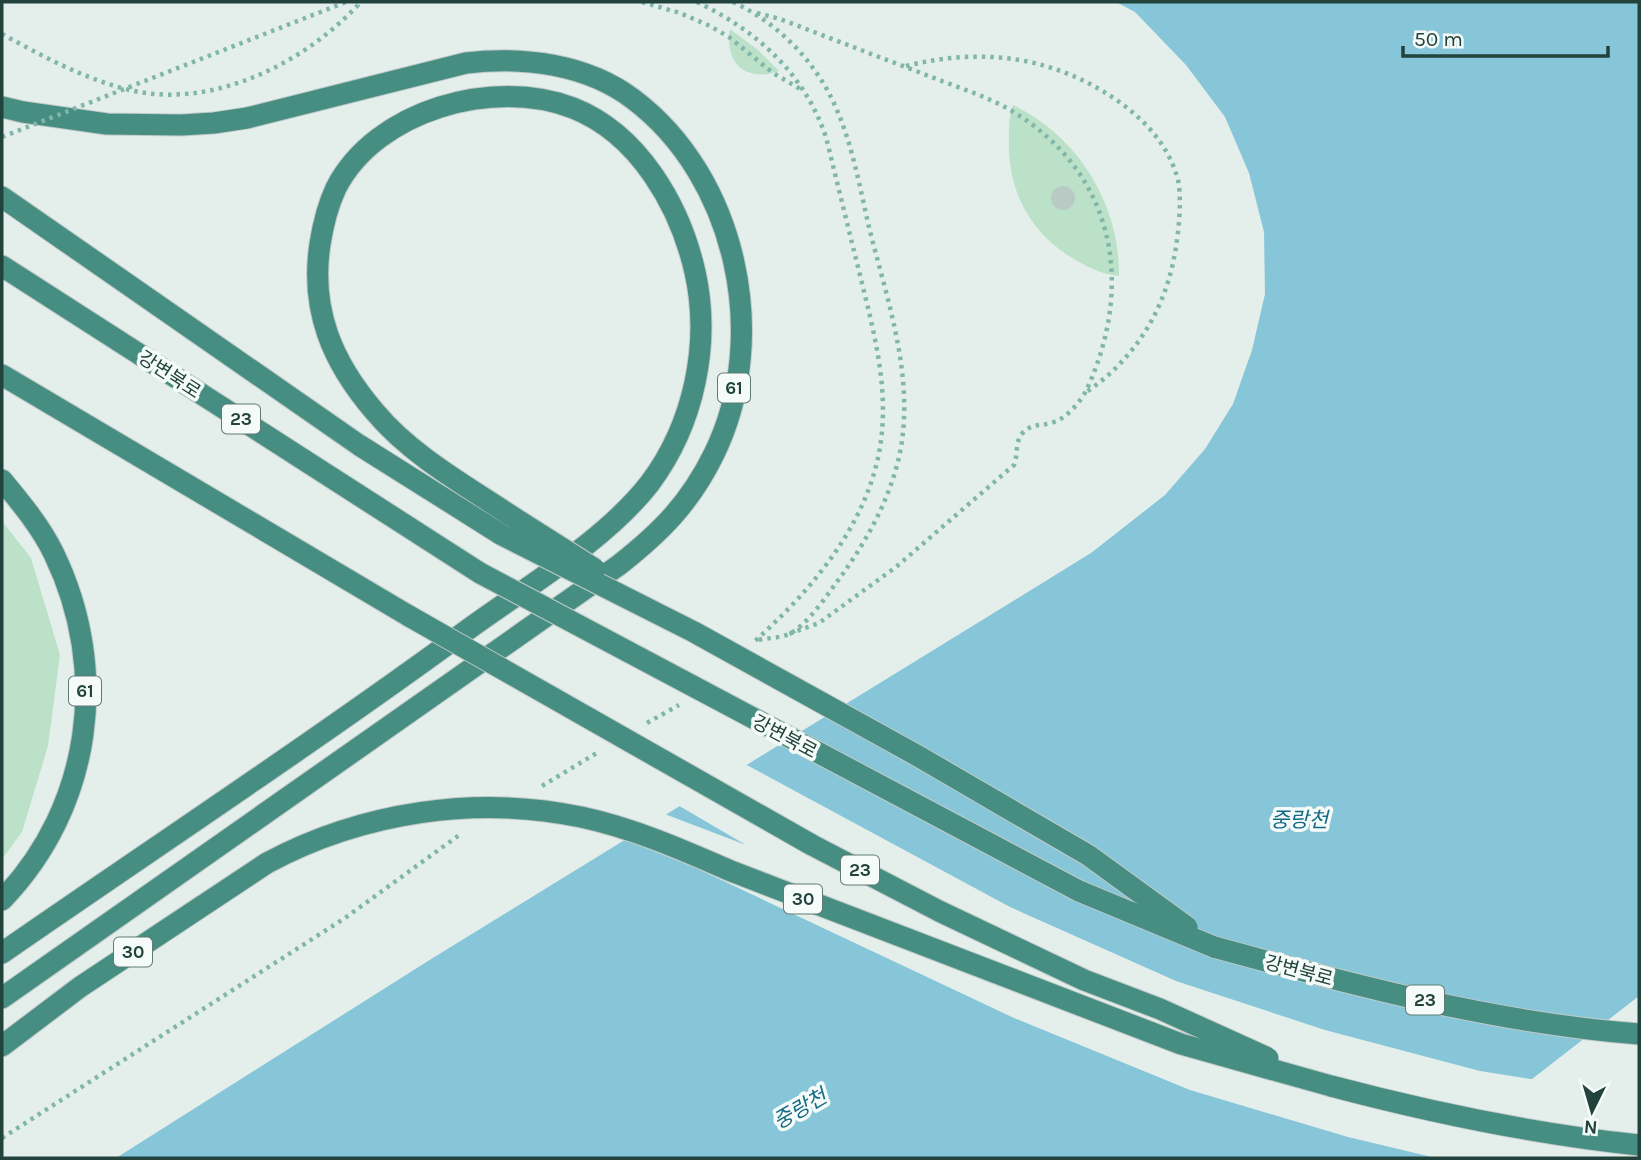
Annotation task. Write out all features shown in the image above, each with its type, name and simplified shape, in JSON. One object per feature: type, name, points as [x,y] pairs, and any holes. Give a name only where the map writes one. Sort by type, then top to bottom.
[{"type":"highway","name":"61","points":[[2,107],[107,124],[181,125],[247,118],[467,63],[521,61],[576,72],[606,83],[632,98],[675,138],[694,164],[708,189],[730,244],[740,308],[741,339],[733,399],[726,424],[714,454],[667,525],[619,565],[2,998]]},
{"type":"highway","points":[[2,953],[423,663],[585,545],[629,507],[664,461],[687,413],[696,376],[701,336],[697,281],[680,222],[663,189],[624,141],[601,123],[576,109],[527,96],[502,95],[453,102],[428,111],[384,134],[365,152],[338,185],[329,205],[323,229],[317,280],[318,303],[334,351],[376,413],[419,454],[513,517],[694,632]]},
{"type":"highway","points":[[2,197],[370,452],[502,535],[694,632],[918,756],[1088,855],[1214,947]]},
{"type":"highway","name":"강변북로","points":[[2,266],[480,573],[1068,885],[1214,947],[1373,989],[1489,1013],[1601,1031],[1639,1034]]},
{"type":"highway","name":"23","points":[[2,375],[409,616],[801,839],[939,911],[1060,969],[1160,1009],[1331,1086],[1417,1109],[1510,1128],[1639,1145]]},
{"type":"highway","name":"61","points":[[2,480],[27,511],[54,553],[72,600],[83,651],[86,706],[80,760],[64,809],[41,852],[2,900]]},
{"type":"highway","name":"30","points":[[2,1046],[80,987],[267,863],[303,844],[359,824],[415,813],[471,807],[530,810],[581,817],[635,832],[1181,1044],[1331,1086]]},
{"type":"path","points":[[2,136],[346,2]]},
{"type":"path","points":[[2,34],[113,86],[153,94],[188,93],[240,81],[294,57],[345,19],[358,2]]},
{"type":"path","points":[[642,2],[680,13],[710,26],[729,37],[773,73],[806,92]]},
{"type":"path","points":[[733,2],[905,67],[1011,111],[1045,135],[1074,166],[1094,199],[1108,237],[1113,275],[1106,334],[1085,393]]},
{"type":"path","points":[[757,13],[777,29],[810,64],[826,88],[845,129],[896,335],[904,390],[902,442],[879,514],[826,599],[789,634]]},
{"type":"path","points":[[757,640],[789,634],[819,623],[896,567],[1014,466],[1019,439],[1024,432],[1037,424],[1056,422],[1071,410],[1085,393],[1110,375],[1147,329],[1166,291],[1175,255],[1179,189],[1173,166],[1159,139],[1137,115],[1115,99],[1057,68],[1010,58],[938,58],[905,67]]},
{"type":"green space","points":[[730,29],[758,50],[779,71],[757,74],[740,67],[730,52]]},
{"type":"green space","points":[[1013,105],[1036,118],[1057,135],[1091,175],[1112,223],[1119,276],[1093,269],[1069,256],[1054,245],[1031,220],[1016,190],[1009,155]]},
{"type":"green space","points":[[2,521],[31,558],[60,655],[48,746],[22,832],[2,859]]},
{"type":"water","name":"중랑천","points":[[1116,2],[1639,2],[1639,996],[1430,1158],[116,1158],[428,961],[1091,553],[1165,495],[1205,449],[1233,404],[1252,350],[1265,294],[1264,232],[1249,173],[1225,117],[1186,65],[1135,12]]},
{"type":"pier","points":[[743,763],[1010,907],[1176,981],[1325,1030],[1480,1071],[1537,1080],[1436,1158],[1348,1137],[1190,1090],[1014,1018],[696,868],[621,838],[662,813],[746,845],[676,804]]},
{"type":"building","points":[[1063,186],[1072,189],[1075,198],[1072,207],[1063,210],[1054,207],[1051,198],[1054,189]]}]
